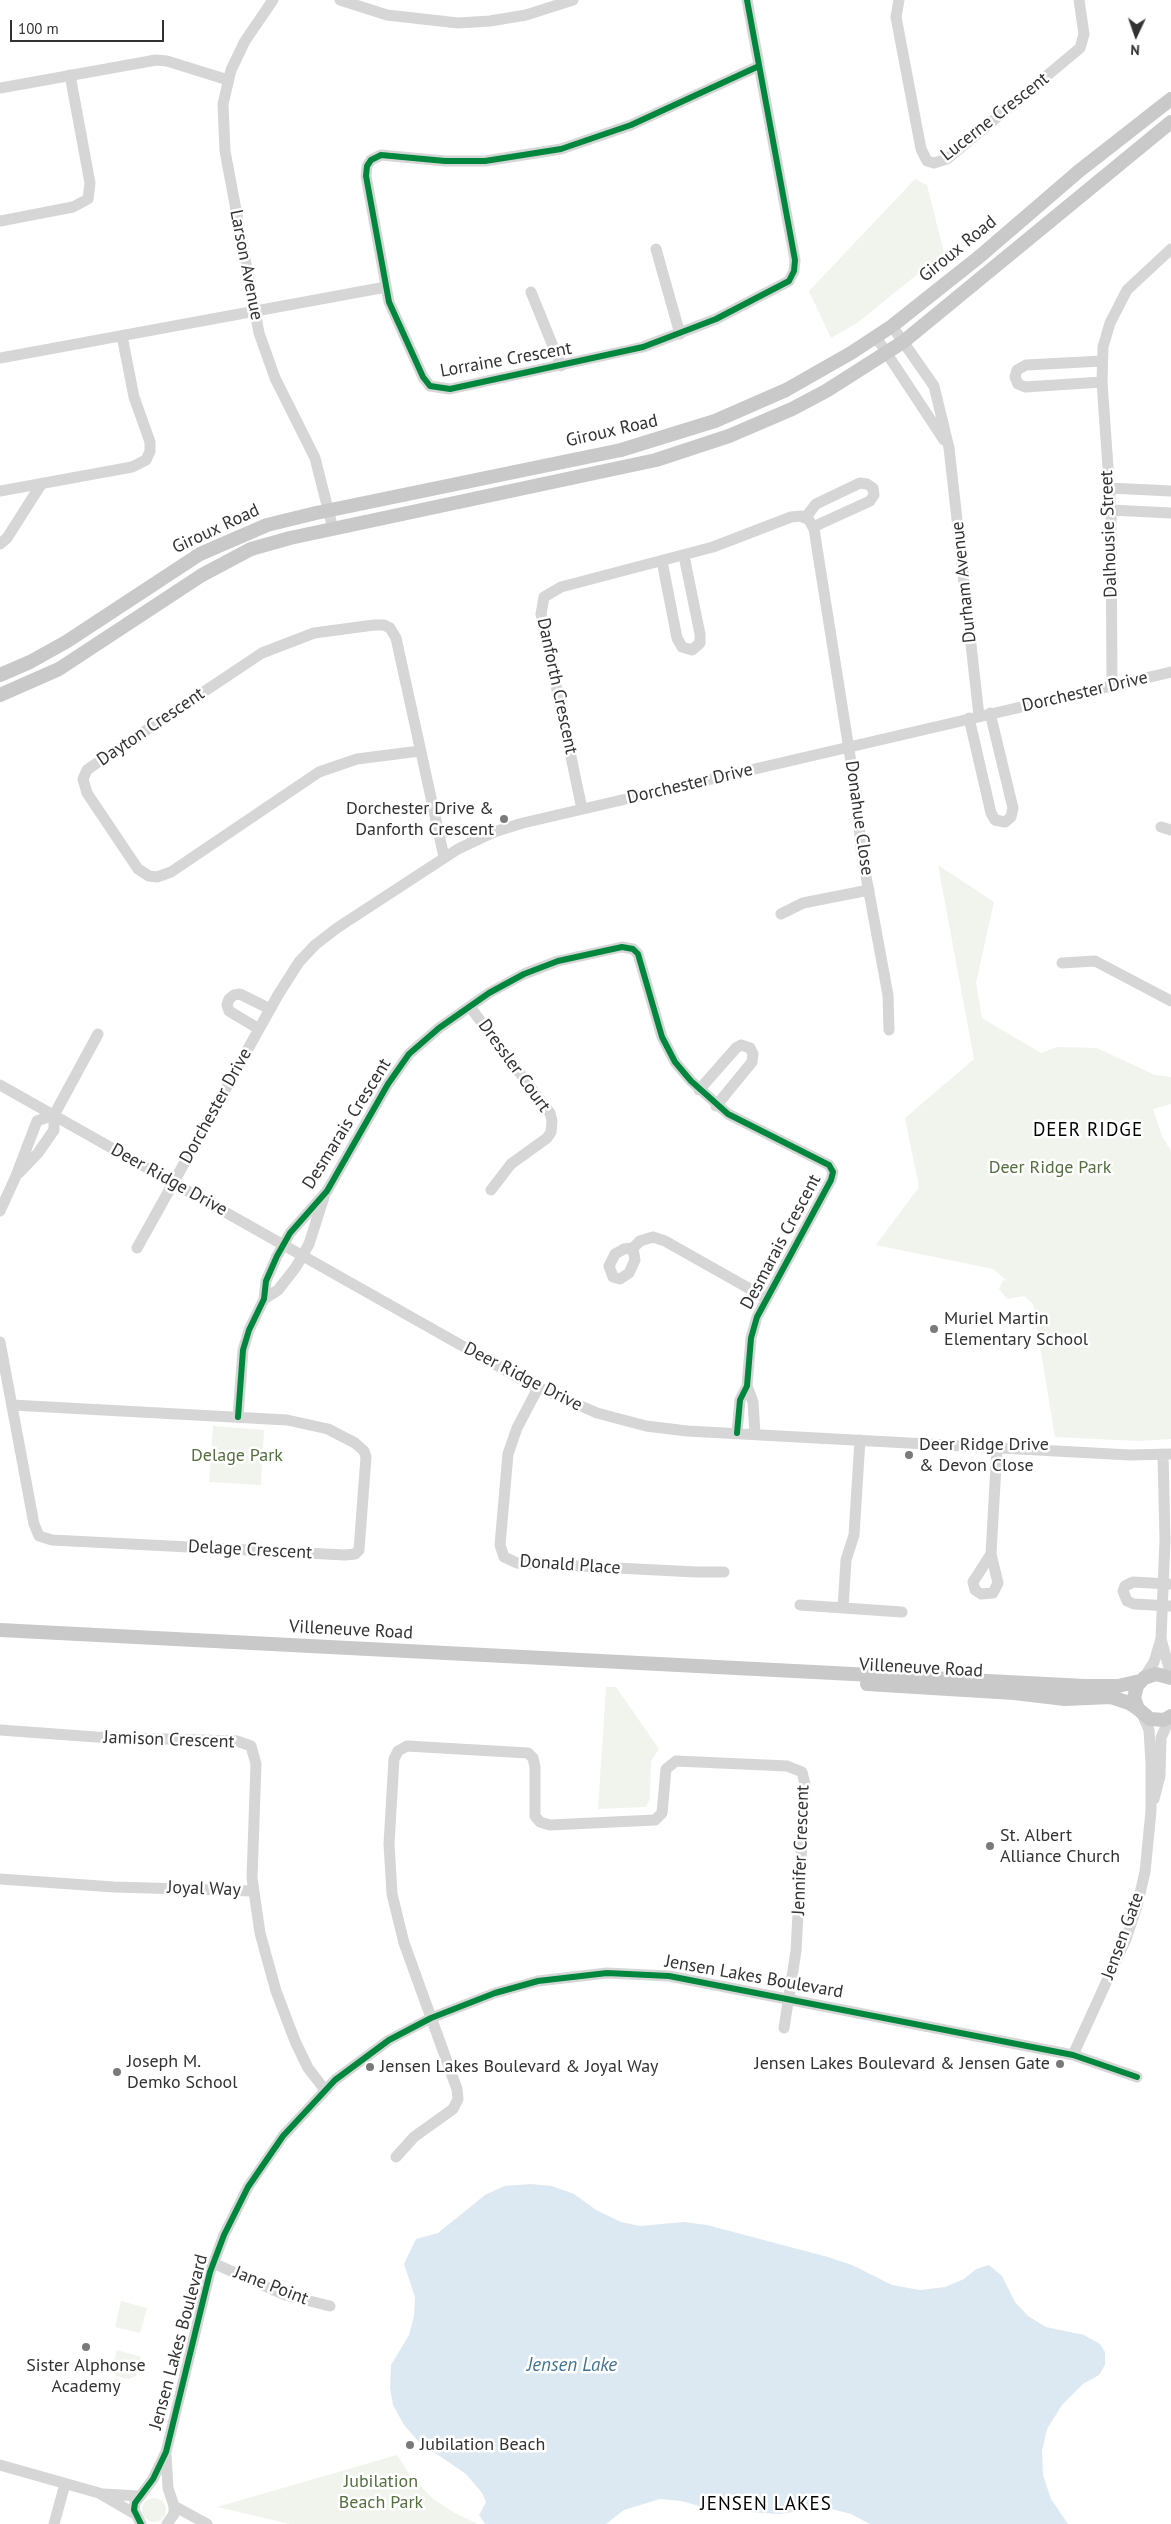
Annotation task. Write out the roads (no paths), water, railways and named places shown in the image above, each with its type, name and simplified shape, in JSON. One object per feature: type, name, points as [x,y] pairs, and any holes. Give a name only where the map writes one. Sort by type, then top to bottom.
[{"type":"main road","name":"Giroux Road","points":[[0,675],[30,662],[66,642],[200,554],[267,525],[328,510],[621,450],[681,434],[752,406],[786,390],[892,326],[979,257],[1079,171],[1171,99]]},
{"type":"main road","name":"Giroux Road","points":[[0,695],[39,679],[72,661],[228,560],[270,543],[611,471],[694,449],[751,427],[792,408],[887,354],[903,342],[1171,122]]},
{"type":"main road","name":"Villeneuve Road","points":[[0,1630],[699,1668],[1085,1686],[1118,1686],[1142,1680],[1156,1674],[1171,1677]]},
{"type":"main road","name":"Villeneuve Road","points":[[699,1668],[930,1689],[1014,1692],[1065,1699],[1111,1696],[1141,1712]]},
{"type":"main road","points":[[1142,1680],[1134,1698],[1141,1712],[1156,1720],[1170,1716]]},
{"type":"street","name":"Larson Avenue","points":[[273,0],[245,41],[228,80],[223,104],[224,144],[259,333],[272,371],[319,468],[332,529]]},
{"type":"street","points":[[340,0],[387,15],[458,23],[490,21],[526,14],[573,0]]},
{"type":"street","name":"Lorraine Crescent","points":[[747,0],[795,260],[794,271],[786,284],[716,319],[680,334],[631,350],[450,389],[434,388],[423,377],[391,309],[366,176],[367,166],[371,160],[381,155],[429,160],[485,161],[561,149],[624,128],[759,66]]},
{"type":"street","name":"Lucerne Crescent","points":[[899,0],[896,17],[921,149],[927,160],[934,163],[947,159],[1080,48],[1084,34],[1079,0]]},
{"type":"street","points":[[0,88],[162,60],[228,80]]},
{"type":"street","points":[[0,221],[74,207],[88,199],[90,183],[70,75]]},
{"type":"street","points":[[656,249],[680,334]]},
{"type":"street","name":"Dalhousie Street","points":[[1112,686],[1110,510],[1102,361],[1106,334],[1120,301],[1136,279],[1171,249]]},
{"type":"street","points":[[0,358],[386,287]]},
{"type":"street","name":"Lorraine Crescent","points":[[531,292],[561,366]]},
{"type":"street","name":"Durham Avenue","points":[[892,326],[934,386],[949,448],[979,716]]},
{"type":"street","points":[[0,491],[132,467],[142,463],[149,456],[150,442],[134,397],[122,336]]},
{"type":"street","name":"Durham Avenue","points":[[876,337],[949,448]]},
{"type":"street","points":[[1102,361],[1026,365],[1017,370],[1015,377],[1018,384],[1025,388],[1102,382]]},
{"type":"street","points":[[0,544],[8,538],[42,483]]},
{"type":"street","points":[[814,527],[870,501],[874,495],[873,488],[867,484],[860,483],[816,504],[805,518],[814,527],[849,747]]},
{"type":"street","points":[[1109,488],[1171,491]]},
{"type":"street","points":[[1110,510],[1171,513]]},
{"type":"street","name":"Danforth Crescent","points":[[582,809],[541,614],[541,602],[547,594],[561,587],[684,556],[746,536],[791,517],[805,518]]},
{"type":"street","points":[[662,561],[677,638],[682,647],[692,650],[700,642],[700,634],[684,556]]},
{"type":"street","name":"Dayton Crescent","points":[[420,751],[357,759],[319,772],[171,872],[157,877],[149,876],[138,868],[87,793],[83,779],[87,770],[94,765],[262,653],[314,634],[374,625],[390,628],[396,638],[444,857]]},
{"type":"street","name":"Dorchester Drive","points":[[137,1248],[293,971],[319,941],[444,857],[494,832],[582,809],[1171,672]]},
{"type":"street","points":[[979,716],[1013,808],[1011,817],[1005,822],[995,820],[991,813],[979,716]]},
{"type":"street","name":"Donahue Close","points":[[849,747],[861,849],[888,995],[889,1030]]},
{"type":"street","name":"Donahue Close","points":[[781,914],[803,903],[869,890]]},
{"type":"street","name":"Desmarais Crescent","points":[[283,1244],[326,1190],[388,1084],[404,1061],[422,1041],[503,985],[540,967],[616,947],[633,949],[640,960],[662,1038],[675,1062],[699,1090],[716,1106],[738,1120],[828,1165],[833,1172],[831,1180],[766,1298],[751,1338],[747,1386],[740,1400],[736,1433]]},
{"type":"street","points":[[1062,963],[1095,961],[1171,1001]]},
{"type":"street","name":"Dorchester Drive","points":[[259,1029],[229,1011],[227,1005],[229,999],[234,995],[240,994],[270,1009]]},
{"type":"street","name":"Dressler Court","points":[[470,1007],[550,1113],[553,1125],[547,1138],[511,1164],[491,1190]]},
{"type":"street","points":[[16,1176],[38,1153],[54,1130],[54,1115],[98,1034]]},
{"type":"street","points":[[699,1090],[736,1048],[741,1045],[750,1048],[753,1054],[752,1062],[716,1106]]},
{"type":"street","name":"Deer Ridge Drive","points":[[0,1085],[538,1388],[579,1407],[631,1423],[679,1430],[1130,1455],[1167,1454]]},
{"type":"street","points":[[0,1211],[37,1121],[54,1115]]},
{"type":"street","name":"Desmarais Crescent","points":[[303,1255],[326,1190]]},
{"type":"street","points":[[633,1248],[640,1241],[649,1237],[660,1238],[766,1298]]},
{"type":"street","points":[[238,1417],[243,1350],[249,1330],[264,1299],[266,1281],[283,1244]]},
{"type":"street","points":[[264,1299],[278,1290],[303,1255]]},
{"type":"street","name":"Delage Crescent","points":[[0,1342],[34,1524],[37,1533],[42,1538],[346,1555],[357,1552],[361,1542],[366,1463],[361,1447],[341,1435],[313,1424],[288,1420],[12,1405]]},
{"type":"street","name":"Desmarais Crescent","points":[[747,1386],[753,1402],[755,1434]]},
{"type":"street","name":"Donald Place","points":[[538,1388],[517,1428],[508,1454],[500,1545],[504,1557],[517,1563],[724,1572]]},
{"type":"street","points":[[843,1608],[846,1560],[853,1540],[860,1440]]},
{"type":"street","points":[[990,1554],[997,1448]]},
{"type":"street","points":[[1142,1680],[1154,1662],[1167,1605],[1167,1454]]},
{"type":"street","points":[[1167,1584],[1133,1582],[1125,1586],[1123,1591],[1127,1601],[1167,1605]]},
{"type":"street","points":[[800,1605],[902,1612]]},
{"type":"street","points":[[1161,1638],[1171,1677]]},
{"type":"street","name":"Jensen Gate","points":[[1072,2055],[1122,1947],[1137,1906],[1147,1860],[1151,1810],[1150,1744],[1141,1712]]},
{"type":"street","name":"Jensen Gate","points":[[1151,1810],[1160,1776],[1161,1738],[1170,1716]]},
{"type":"street","name":"Jamison Crescent","points":[[0,1730],[96,1737],[237,1741],[248,1744],[254,1750],[256,1759],[252,1848],[253,1890]]},
{"type":"street","name":"Jennifer Crescent","points":[[432,2018],[399,1926],[390,1872],[394,1759],[398,1751],[412,1745],[528,1753],[533,1758],[535,1767],[535,1816],[540,1822],[550,1825],[655,1820],[662,1813],[666,1769],[676,1761],[797,1768],[804,1775],[806,1784],[797,1942],[790,1998]]},
{"type":"street","name":"Joyal Way","points":[[0,1880],[114,1887],[253,1890],[262,1942],[276,1991],[303,2057],[324,2090]]},
{"type":"street","name":"Jensen Lakes Boulevard","points":[[137,2520],[135,2503],[153,2479],[166,2452],[213,2263],[237,2206],[258,2170],[283,2136],[324,2090],[378,2047],[432,2018],[470,2001],[516,1987],[568,1977],[607,1973],[669,1976],[790,1998],[1072,2055],[1137,2077]]},
{"type":"street","points":[[784,2028],[790,1998]]},
{"type":"street","points":[[396,2157],[414,2137],[449,2113],[457,2103],[457,2089],[432,2018]]},
{"type":"street","name":"Jane Point","points":[[213,2263],[285,2295],[330,2306]]},
{"type":"street","name":"Jensen Lakes Boulevard","points":[[166,2452],[167,2483],[173,2502]]},
{"type":"street","points":[[0,2465],[99,2494],[141,2494],[160,2490],[173,2502],[207,2524]]},
{"type":"street","points":[[54,2524],[65,2484]]},
{"type":"street","points":[[99,2494],[137,2520]]},
{"type":"street","points":[[167,2524],[174,2514],[173,2502]]},
{"type":"water","name":"Jensen Lake","points":[[531,2184],[552,2186],[574,2194],[596,2210],[621,2222],[640,2226],[684,2222],[707,2225],[828,2257],[852,2265],[892,2285],[920,2290],[945,2287],[964,2279],[976,2269],[989,2265],[1002,2276],[1015,2302],[1028,2316],[1046,2327],[1084,2335],[1100,2344],[1105,2352],[1105,2365],[1099,2375],[1083,2384],[1062,2405],[1047,2429],[1042,2451],[1043,2475],[1051,2499],[1068,2524],[870,2524],[851,2514],[824,2507],[780,2514],[714,2510],[681,2501],[660,2499],[624,2510],[606,2524],[485,2524],[479,2515],[486,2502],[482,2493],[466,2474],[419,2442],[404,2425],[393,2405],[390,2388],[391,2365],[409,2335],[414,2316],[415,2297],[404,2264],[416,2239],[438,2233],[485,2195],[504,2186]]},
{"type":"place","name":"Dorchester Drive & Danforth Crescent","points":[[504,819]]},
{"type":"place","name":"Muriel Martin Elementary School","points":[[934,1329]]},
{"type":"place","name":"Deer Ridge Drive & Devon Close","points":[[909,1455]]},
{"type":"place","name":"St. Albert Alliance Church","points":[[990,1846]]},
{"type":"place","name":"Jensen Lakes Boulevard & Jensen Gate","points":[[1060,2064]]},
{"type":"place","name":"Jensen Lakes Boulevard & Joyal Way","points":[[370,2067]]},
{"type":"place","name":"Joseph M. Demko School","points":[[117,2072]]},
{"type":"place","name":"Sister Alphonse Academy","points":[[86,2347]]},
{"type":"place","name":"Jubilation Beach","points":[[410,2445]]},
{"type":"district","name":"DEER RIDGE","points":[[1088,1131]]},
{"type":"district","name":"JENSEN LAKES","points":[[766,2505]]},
{"type":"park label","name":"Deer Ridge Park","points":[[1050,1168]]},
{"type":"park label","name":"Delage Park","points":[[237,1456]]},
{"type":"park label","name":"Jubilation Beach Park","points":[[381,2492]]}]
